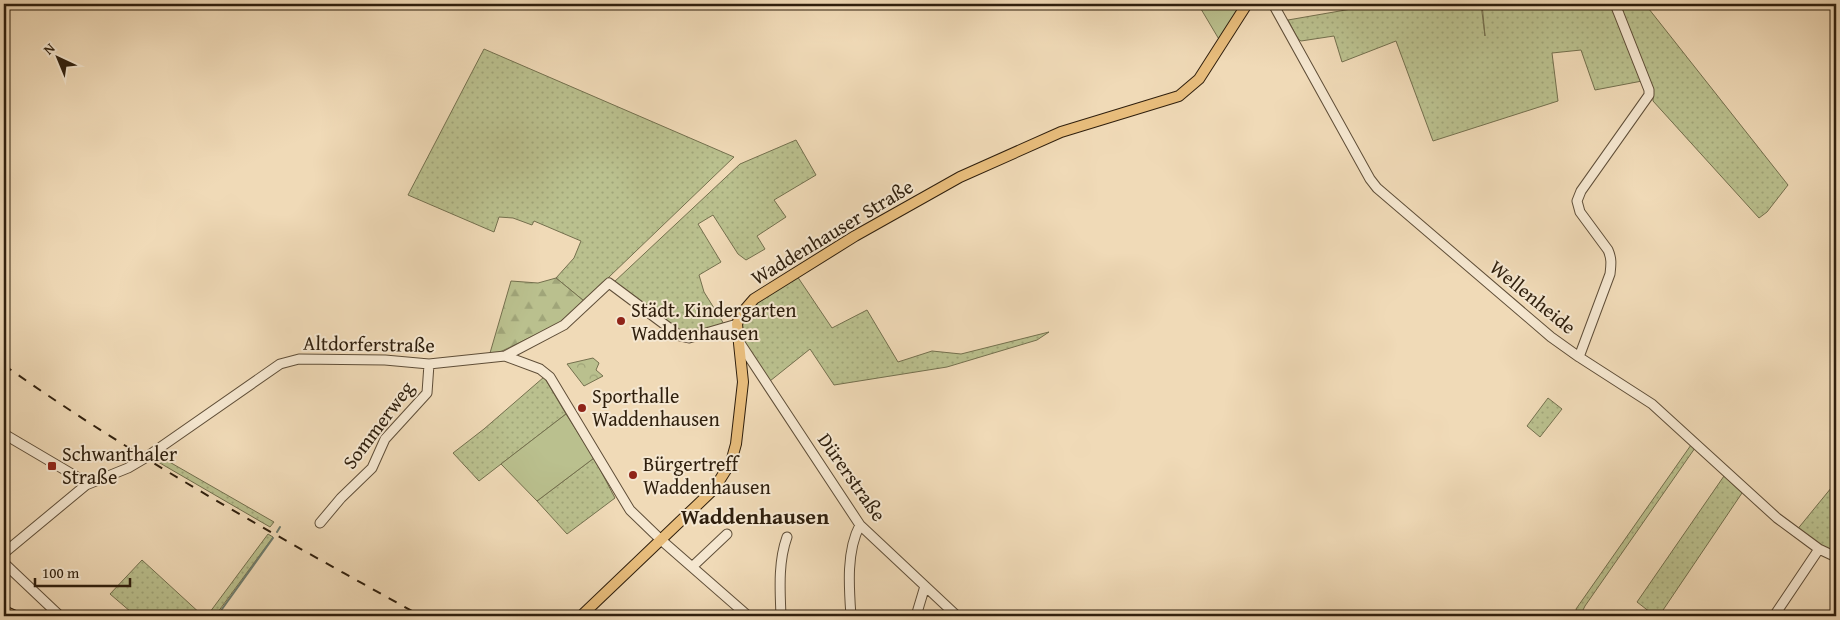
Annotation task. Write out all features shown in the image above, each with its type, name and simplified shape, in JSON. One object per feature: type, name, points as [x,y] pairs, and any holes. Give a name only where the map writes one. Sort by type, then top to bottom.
[{"type":"main road","name":"Waddenhauser Straße","points":[[737,324],[741,314],[754,298],[852,238],[960,176],[1061,132],[1179,96],[1199,79],[1247,4]]},
{"type":"main road","points":[[581,616],[714,489],[731,462],[736,444],[744,382],[737,324]]},
{"type":"main road","points":[[4,611],[15,616]]},
{"type":"street","name":"Wellenheide","points":[[1273,4],[1370,179],[1377,188],[1551,337],[1652,404],[1777,518],[1819,549],[1836,557]]},
{"type":"street","points":[[1579,357],[1610,274],[1611,257],[1608,250],[1580,212],[1578,201],[1581,191],[1646,101],[1650,90],[1615,4]]},
{"type":"street","points":[[505,356],[564,325],[609,284],[680,336],[689,338],[737,324]]},
{"type":"street","name":"Dürerstraße","points":[[738,340],[860,525],[957,616]]},
{"type":"street","name":"Altdorferstraße","points":[[4,553],[86,484],[128,468],[145,458],[280,364],[299,359],[385,360],[428,364],[505,356],[540,368],[550,377],[630,510],[660,539],[748,616]]},
{"type":"street","name":"Sommerweg","points":[[320,523],[341,498],[372,468],[385,439],[428,393],[428,364]]},
{"type":"street","points":[[4,434],[78,477],[86,484]]},
{"type":"street","points":[[851,616],[849,577],[855,534],[860,525]]},
{"type":"street","points":[[692,567],[727,534]]},
{"type":"street","points":[[782,616],[780,584],[782,550],[787,537]]},
{"type":"street","points":[[1774,616],[1819,549]]},
{"type":"street","points":[[4,564],[60,616]]},
{"type":"street","points":[[916,616],[925,586]]},
{"type":"green space","points":[[1198,4],[1243,4],[1220,41]]},
{"type":"green space","points":[[1380,4],[1481,4],[1485,36],[1482,4],[1613,4],[1642,81],[1595,90],[1581,50],[1552,53],[1558,101],[1433,141],[1396,41],[1342,62],[1334,36],[1301,41],[1288,20]]},
{"type":"green space","points":[[1617,4],[1645,4],[1788,185],[1767,212],[1759,218],[1653,101],[1653,89]]},
{"type":"green space","points":[[484,49],[734,157],[584,301],[556,278],[574,258],[581,241],[534,221],[532,225],[513,218],[499,217],[494,232],[408,195]]},
{"type":"green space","points":[[796,140],[816,175],[774,200],[786,217],[757,236],[765,249],[746,260],[738,254],[713,215],[698,224],[721,262],[699,275],[704,292],[724,324],[689,335],[681,334],[613,283],[740,164]]},
{"type":"green space","points":[[797,276],[832,328],[867,310],[898,362],[932,351],[961,354],[1049,332],[1037,340],[947,367],[834,385],[810,349],[770,381],[743,341],[740,325],[756,301]]},
{"type":"green space","points":[[556,278],[584,301],[564,321],[500,352],[490,353],[511,281],[538,283]]},
{"type":"green space","points":[[593,358],[599,363],[596,370],[603,376],[584,386],[567,364]]},
{"type":"green space","points":[[544,377],[566,414],[479,481],[453,453]]},
{"type":"green space","points":[[1548,398],[1562,409],[1540,437],[1527,426]]},
{"type":"green space","points":[[566,414],[594,458],[537,501],[501,464]]},
{"type":"green space","points":[[1691,445],[1695,448],[1585,606],[1580,616],[1578,616],[1576,609]]},
{"type":"green space","points":[[159,456],[274,522],[270,527],[153,459]]},
{"type":"green space","points":[[594,458],[615,498],[567,534],[537,501]]},
{"type":"green space","points":[[1724,476],[1742,493],[1659,616],[1655,616],[1637,602]]},
{"type":"green space","points":[[1836,482],[1836,553],[1816,545],[1796,531]]},
{"type":"green space","points":[[268,534],[273,537],[215,616],[207,616]]},
{"type":"green space","points":[[142,560],[203,616],[129,616],[131,612],[110,594]]},
{"type":"waterway","points":[[277,532],[280,527]]},
{"type":"waterway","points":[[217,616],[273,538]]},
{"type":"railway","points":[[4,365],[54,400],[157,465],[261,527],[421,616]]},
{"type":"place","name":"Städt. Kindergarten Waddenhausen","points":[[621,321]]},
{"type":"place","name":"Sporthalle Waddenhausen","points":[[582,408]]},
{"type":"place","name":"Schwanthaler Straße","points":[[52,466]]},
{"type":"place","name":"Bürgertreff Waddenhausen","points":[[633,475]]},
{"type":"district","name":"Waddenhausen","points":[[755,516]]}]
